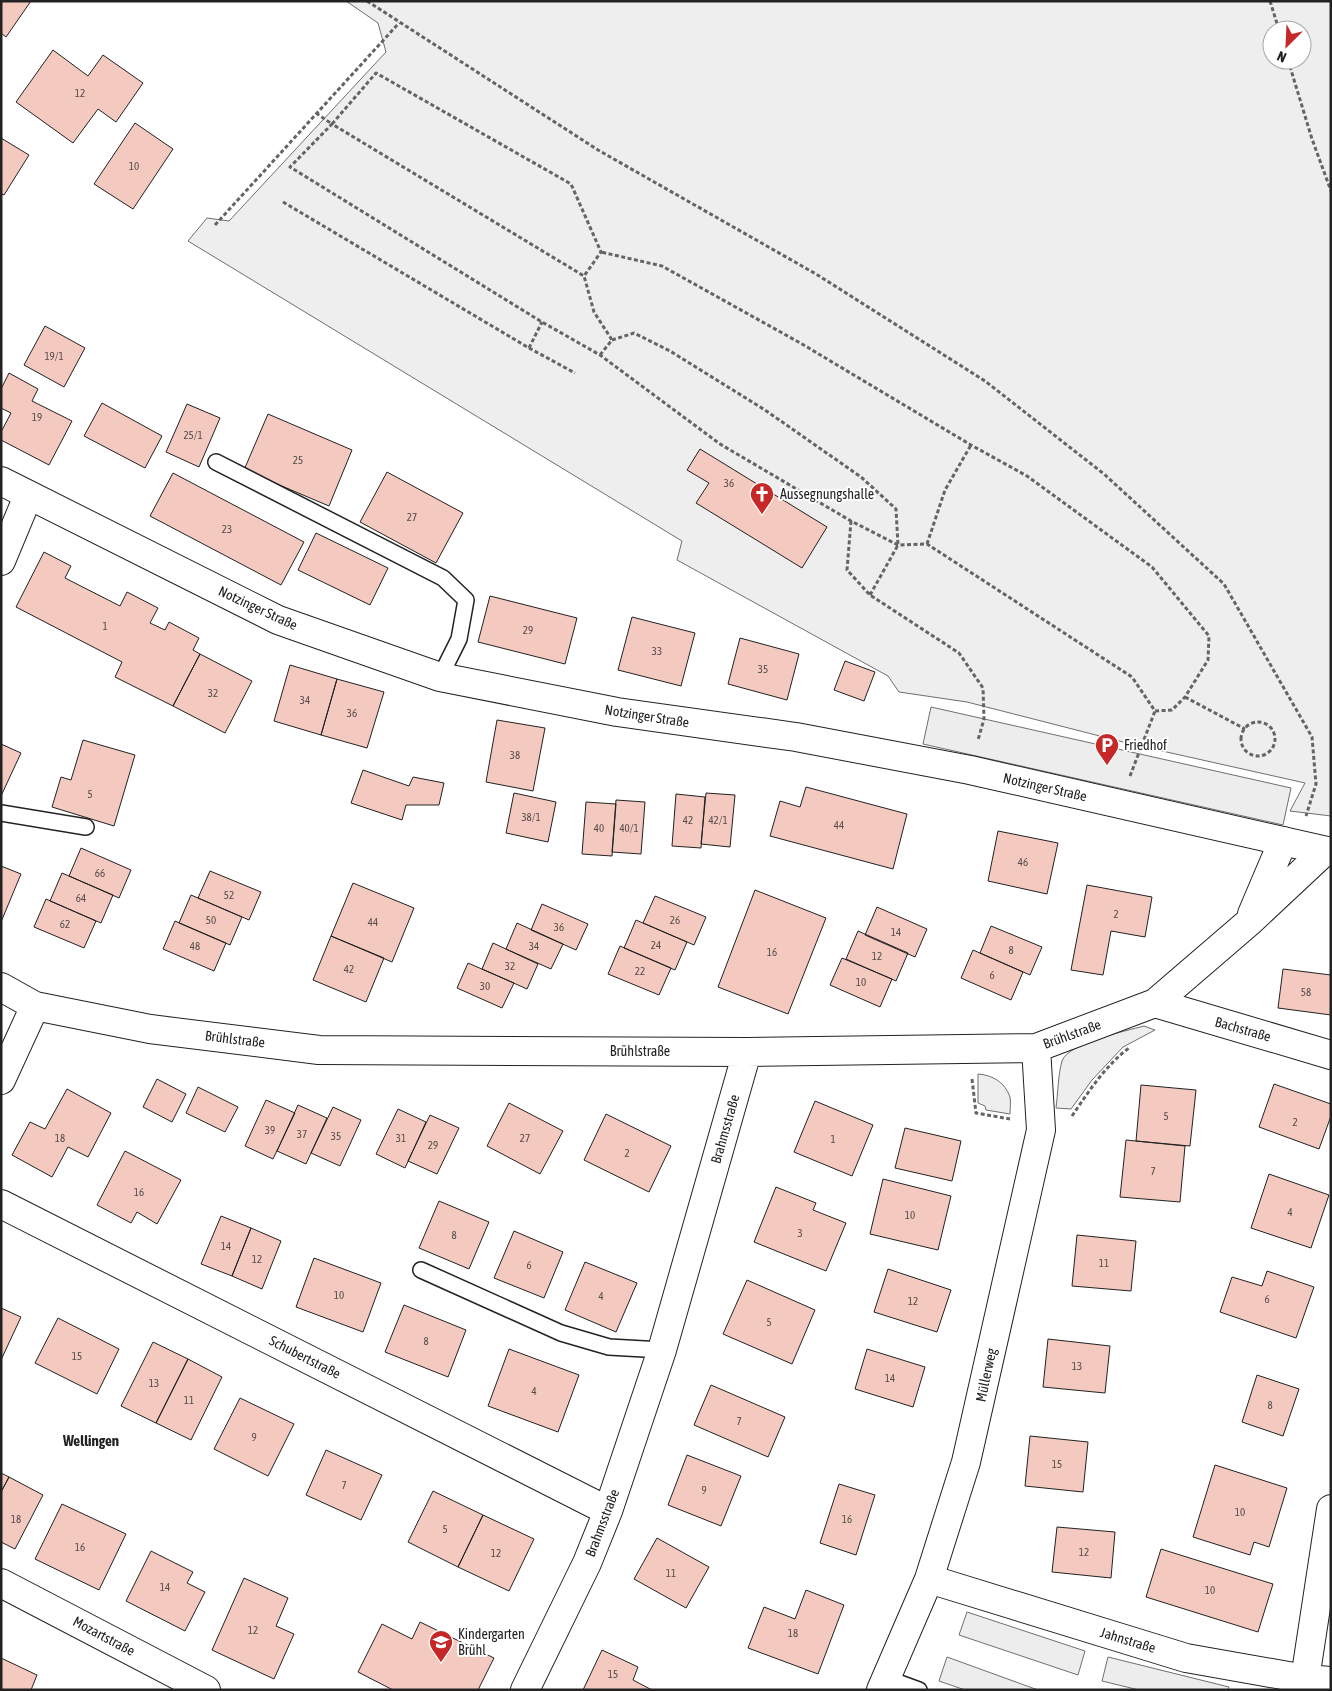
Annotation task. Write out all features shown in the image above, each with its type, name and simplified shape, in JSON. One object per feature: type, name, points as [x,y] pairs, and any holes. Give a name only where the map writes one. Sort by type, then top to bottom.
[{"type":"street","name":"Notzinger Straße","points":[[1,481],[278,620],[440,677],[617,712],[796,737],[970,770],[1328,852]]},
{"type":"street","points":[[1,561],[28,496]]},
{"type":"street","name":"Brühlstraße","points":[[1248,923],[1282,841]]},
{"type":"street","name":"Brühlstraße","points":[[1,987],[35,1006],[150,1029],[319,1050],[747,1052],[1036,1048],[1155,1004],[1328,852]]},
{"type":"street","name":"Bachstraße","points":[[1155,1004],[1331,1055]]},
{"type":"street","points":[[1,1080],[35,1006]]},
{"type":"street","name":"Müllerweg","points":[[884,1684],[929,1579],[966,1462],[1041,1130],[1036,1048]]},
{"type":"street","name":"Brahmsstraße","points":[[525,1690],[587,1562],[608,1511],[662,1350],[747,1052]]},
{"type":"street","name":"Schubertstraße","points":[[1,1204],[608,1511]]},
{"type":"street","points":[[1318,1680],[1331,1509]]},
{"type":"street","name":"Jahnstraße","points":[[929,1579],[1186,1658],[1318,1680]]},
{"type":"street","name":"Mozartstraße","points":[[1,1583],[206,1690]]},
{"type":"lane","points":[[216,462],[443,578],[466,600],[459,639],[440,677]]},
{"type":"lane","points":[[1,813],[86,828]]},
{"type":"lane","points":[[421,1270],[561,1333],[609,1347],[662,1350]]},
{"type":"lane","points":[[884,1684],[919,1690]]},
{"type":"path","points":[[367,1],[598,150],[816,274],[985,381],[1104,474],[1224,584],[1312,737],[1316,784]]},
{"type":"path","points":[[1270,1],[1276,20]]},
{"type":"path","points":[[214,225],[399,23]]},
{"type":"path","points":[[1291,70],[1331,191]]},
{"type":"path","points":[[601,252],[570,184],[376,73],[332,124],[290,167],[542,322],[600,355],[720,444],[850,521],[898,545],[927,544],[1132,677],[1155,711]]},
{"type":"path","points":[[316,113],[584,276],[594,312],[612,340]]},
{"type":"path","points":[[283,202],[529,348],[575,373]]},
{"type":"path","points":[[584,276],[601,252]]},
{"type":"path","points":[[601,252],[662,266],[802,344],[971,445],[1027,476],[1152,567],[1209,636],[1208,660],[1185,697],[1172,710],[1155,711]]},
{"type":"path","points":[[529,348],[542,322]]},
{"type":"path","points":[[600,355],[612,340],[634,333],[670,351],[765,410],[861,476],[896,509],[898,545],[870,595]]},
{"type":"path","points":[[927,544],[945,490],[971,445]]},
{"type":"path","points":[[850,521],[846,570],[870,595],[959,653],[983,688],[984,719],[970,770]]},
{"type":"path","points":[[1185,697],[1245,729]]},
{"type":"path","points":[[1119,804],[1155,711]]},
{"type":"path","points":[[1258,722],[1269,726],[1274,734],[1275,741],[1272,749],[1260,756],[1254,756],[1246,751],[1242,742],[1245,729],[1258,722]]},
{"type":"path","points":[[1068,1123],[1092,1085],[1118,1056],[1130,1047]]},
{"type":"path","points":[[969,1049],[976,1113],[1040,1124]]},
{"type":"shaded area","points":[[346,1],[1331,1],[1331,816],[1290,811],[1305,783],[1131,744],[967,702],[899,692],[888,676],[677,560],[682,541],[188,241],[207,218],[229,221],[386,52],[378,23]]},
{"type":"shaded area","name":"Friedhof","points":[[931,707],[1291,788],[1283,825],[923,744]]},
{"type":"shaded area","points":[[1144,1026],[1155,1030],[1123,1047],[1092,1080],[1071,1109],[1056,1108],[1062,1061],[1067,1055],[1086,1043]]},
{"type":"shaded area","points":[[978,1074],[993,1078],[1005,1087],[1010,1097],[1010,1114],[986,1110],[985,1106],[978,1103]]},
{"type":"shaded area","points":[[967,1612],[1085,1651],[1078,1675],[959,1635]]},
{"type":"shaded area","points":[[947,1657],[1038,1690],[965,1690],[939,1681]]},
{"type":"shaded area","points":[[1108,1657],[1229,1687],[1228,1690],[1139,1690],[1102,1681]]},
{"type":"building","points":[[1,1],[31,1],[6,37],[1,33]]},
{"type":"building","points":[[53,50],[88,76],[103,55],[143,83],[116,122],[98,109],[73,143],[16,102]]},
{"type":"building","points":[[135,123],[173,149],[133,209],[94,184]]},
{"type":"building","points":[[1,138],[29,155],[4,195],[1,194]]},
{"type":"building","points":[[45,326],[85,348],[64,387],[24,365]]},
{"type":"building","points":[[9,373],[38,389],[32,401],[72,421],[49,465],[1,440],[1,432],[11,413],[1,408],[1,389]]},
{"type":"building","points":[[102,403],[162,436],[145,468],[84,436]]},
{"type":"building","points":[[187,404],[220,418],[199,467],[166,452]]},
{"type":"building","points":[[268,414],[352,450],[329,506],[244,470]]},
{"type":"building","name":"Aussegnungshalle","points":[[700,449],[827,527],[802,568],[696,503],[709,483],[687,470]]},
{"type":"building","points":[[387,472],[463,513],[436,563],[360,522]]},
{"type":"building","points":[[173,473],[304,542],[281,585],[150,516]]},
{"type":"building","points":[[316,533],[388,568],[370,605],[298,570]]},
{"type":"building","points":[[44,552],[71,566],[65,578],[120,606],[127,592],[158,608],[150,623],[165,630],[169,622],[199,638],[193,650],[200,654],[173,706],[115,677],[122,662],[16,607]]},
{"type":"building","points":[[490,596],[577,618],[565,664],[478,642]]},
{"type":"building","points":[[632,617],[695,633],[681,686],[618,670]]},
{"type":"building","points":[[740,638],[799,654],[787,700],[728,684]]},
{"type":"building","points":[[200,654],[252,681],[225,733],[173,706]]},
{"type":"building","points":[[845,661],[875,672],[864,701],[834,690]]},
{"type":"building","points":[[290,665],[337,679],[321,735],[274,721]]},
{"type":"building","points":[[337,679],[384,692],[367,748],[321,735]]},
{"type":"building","points":[[497,720],[545,728],[533,791],[486,782]]},
{"type":"building","points":[[83,740],[135,755],[114,826],[52,807],[61,777],[71,780]]},
{"type":"building","points":[[1,744],[21,753],[1,796]]},
{"type":"building","points":[[363,770],[409,786],[413,777],[444,783],[439,805],[406,805],[402,820],[351,803]]},
{"type":"building","points":[[806,787],[907,814],[893,869],[770,836],[780,801],[800,807]]},
{"type":"building","points":[[514,793],[556,802],[548,842],[506,833]]},
{"type":"building","points":[[706,793],[735,795],[730,847],[701,844]]},
{"type":"building","points":[[676,794],[705,797],[701,848],[672,846]]},
{"type":"building","points":[[616,800],[645,802],[641,854],[612,852]]},
{"type":"building","points":[[586,802],[616,804],[612,856],[582,854]]},
{"type":"building","points":[[998,831],[1058,843],[1047,894],[988,881]]},
{"type":"building","points":[[81,848],[131,870],[119,898],[69,876]]},
{"type":"building","points":[[1,866],[21,874],[1,922]]},
{"type":"building","points":[[210,871],[261,892],[249,920],[198,898]]},
{"type":"building","points":[[62,873],[113,895],[101,923],[50,901]]},
{"type":"building","points":[[353,883],[414,908],[392,962],[331,936]]},
{"type":"building","points":[[1087,885],[1152,897],[1145,937],[1111,931],[1103,975],[1071,970]]},
{"type":"building","points":[[755,890],[826,918],[788,1014],[718,987]]},
{"type":"building","points":[[191,895],[242,917],[230,945],[179,923]]},
{"type":"building","points":[[655,896],[706,917],[694,945],[643,923]]},
{"type":"building","points":[[46,899],[96,921],[84,948],[34,927]]},
{"type":"building","points":[[542,904],[588,924],[576,950],[531,930]]},
{"type":"building","points":[[877,907],[927,929],[915,957],[865,935]]},
{"type":"building","points":[[636,920],[687,942],[675,970],[624,948]]},
{"type":"building","points":[[175,921],[226,943],[214,971],[163,949]]},
{"type":"building","points":[[517,923],[563,944],[551,969],[506,949]]},
{"type":"building","points":[[991,926],[1042,947],[1030,975],[980,953]]},
{"type":"building","points":[[858,931],[908,953],[896,981],[846,959]]},
{"type":"building","points":[[331,936],[384,958],[366,1002],[313,980]]},
{"type":"building","points":[[493,943],[538,964],[527,989],[482,969]]},
{"type":"building","points":[[620,946],[671,968],[659,995],[608,974]]},
{"type":"building","points":[[973,950],[1023,972],[1011,1000],[961,978]]},
{"type":"building","points":[[842,958],[892,979],[880,1007],[830,985]]},
{"type":"building","points":[[468,963],[514,983],[502,1008],[457,988]]},
{"type":"building","points":[[1283,969],[1331,975],[1331,1015],[1278,1008]]},
{"type":"building","points":[[157,1079],[186,1094],[172,1122],[143,1107]]},
{"type":"building","points":[[1274,1084],[1331,1104],[1331,1116],[1319,1149],[1259,1127]]},
{"type":"building","points":[[1141,1085],[1196,1090],[1190,1146],[1136,1141]]},
{"type":"building","points":[[198,1087],[238,1107],[225,1132],[186,1113]]},
{"type":"building","points":[[67,1089],[111,1113],[88,1157],[68,1147],[52,1177],[12,1155],[30,1122],[45,1129]]},
{"type":"building","points":[[266,1100],[295,1113],[273,1159],[245,1146]]},
{"type":"building","points":[[815,1101],[873,1125],[852,1176],[794,1152]]},
{"type":"building","points":[[509,1103],[563,1131],[540,1174],[487,1146]]},
{"type":"building","points":[[298,1105],[327,1118],[306,1164],[277,1151]]},
{"type":"building","points":[[333,1107],[361,1120],[340,1166],[311,1153]]},
{"type":"building","points":[[398,1109],[426,1122],[405,1168],[376,1154]]},
{"type":"building","points":[[606,1114],[671,1146],[649,1192],[584,1160]]},
{"type":"building","points":[[430,1115],[459,1128],[437,1174],[408,1161]]},
{"type":"building","points":[[905,1128],[961,1141],[952,1181],[895,1168]]},
{"type":"building","points":[[1126,1140],[1185,1146],[1180,1202],[1120,1197]]},
{"type":"building","points":[[125,1151],[181,1180],[157,1224],[137,1212],[131,1223],[97,1205]]},
{"type":"building","points":[[1269,1174],[1329,1195],[1311,1248],[1251,1228]]},
{"type":"building","points":[[883,1179],[951,1196],[938,1250],[870,1234]]},
{"type":"building","points":[[776,1187],[816,1203],[813,1210],[846,1223],[826,1271],[754,1242]]},
{"type":"building","points":[[439,1201],[489,1222],[469,1269],[419,1248]]},
{"type":"building","points":[[221,1216],[251,1228],[232,1276],[201,1264]]},
{"type":"building","points":[[251,1228],[281,1241],[262,1289],[232,1276]]},
{"type":"building","points":[[514,1231],[563,1252],[544,1298],[494,1278]]},
{"type":"building","points":[[1077,1235],[1136,1241],[1131,1291],[1072,1286]]},
{"type":"building","points":[[314,1258],[381,1283],[363,1332],[296,1307]]},
{"type":"building","points":[[585,1262],[637,1283],[616,1332],[565,1310]]},
{"type":"building","points":[[888,1269],[951,1290],[937,1332],[874,1312]]},
{"type":"building","points":[[1267,1271],[1314,1287],[1296,1338],[1220,1312],[1232,1277],[1262,1286]]},
{"type":"building","points":[[747,1280],[815,1310],[792,1364],[723,1334]]},
{"type":"building","points":[[404,1305],[466,1330],[448,1377],[385,1352]]},
{"type":"building","points":[[1,1308],[21,1317],[1,1360]]},
{"type":"building","points":[[58,1318],[119,1349],[97,1394],[35,1363]]},
{"type":"building","points":[[1048,1339],[1110,1346],[1105,1393],[1043,1387]]},
{"type":"building","points":[[153,1342],[188,1359],[156,1423],[121,1406]]},
{"type":"building","points":[[509,1349],[579,1375],[558,1432],[488,1406]]},
{"type":"building","points":[[867,1349],[925,1367],[913,1407],[855,1389]]},
{"type":"building","points":[[188,1359],[222,1377],[191,1440],[156,1423]]},
{"type":"building","points":[[1257,1375],[1299,1389],[1283,1436],[1242,1422]]},
{"type":"building","points":[[711,1385],[785,1417],[768,1457],[694,1425]]},
{"type":"building","points":[[240,1398],[294,1424],[268,1476],[214,1449]]},
{"type":"building","points":[[1030,1436],[1088,1442],[1083,1492],[1025,1486]]},
{"type":"building","points":[[326,1450],[382,1475],[361,1520],[306,1495]]},
{"type":"building","points":[[687,1455],[741,1476],[721,1526],[668,1505]]},
{"type":"building","points":[[1215,1465],[1287,1488],[1269,1547],[1254,1542],[1250,1555],[1193,1537]]},
{"type":"building","points":[[1,1473],[9,1477],[1,1492]]},
{"type":"building","points":[[9,1477],[43,1495],[15,1549],[1,1542],[1,1492]]},
{"type":"building","points":[[839,1484],[875,1495],[856,1555],[820,1543]]},
{"type":"building","points":[[433,1491],[483,1515],[458,1567],[408,1542]]},
{"type":"building","points":[[62,1504],[126,1534],[99,1590],[35,1559]]},
{"type":"building","points":[[483,1515],[534,1539],[509,1591],[458,1567]]},
{"type":"building","points":[[1057,1527],[1115,1532],[1111,1578],[1052,1572]]},
{"type":"building","points":[[657,1538],[709,1567],[686,1608],[634,1579]]},
{"type":"building","points":[[1161,1549],[1273,1584],[1258,1632],[1146,1597]]},
{"type":"building","points":[[151,1551],[193,1572],[187,1583],[205,1592],[185,1631],[126,1601]]},
{"type":"building","points":[[244,1578],[288,1598],[276,1626],[294,1634],[274,1679],[212,1650]]},
{"type":"building","points":[[806,1590],[844,1605],[818,1674],[748,1648],[764,1607],[795,1619]]},
{"type":"building","points":[[420,1622],[494,1658],[478,1690],[393,1690],[358,1672],[382,1624],[412,1639]]},
{"type":"building","points":[[602,1650],[638,1667],[633,1680],[652,1690],[583,1690]]},
{"type":"building","points":[[1,1658],[37,1675],[31,1690],[1,1690]]},
{"type":"place","name":"Aussegnungshalle","points":[[762,515]]},
{"type":"place","name":"Friedhof","points":[[1107,766]]},
{"type":"place","name":"Kindergarten Brühl","points":[[441,1663]]},
{"type":"district","name":"Wellingen","points":[[91,1441]]}]
